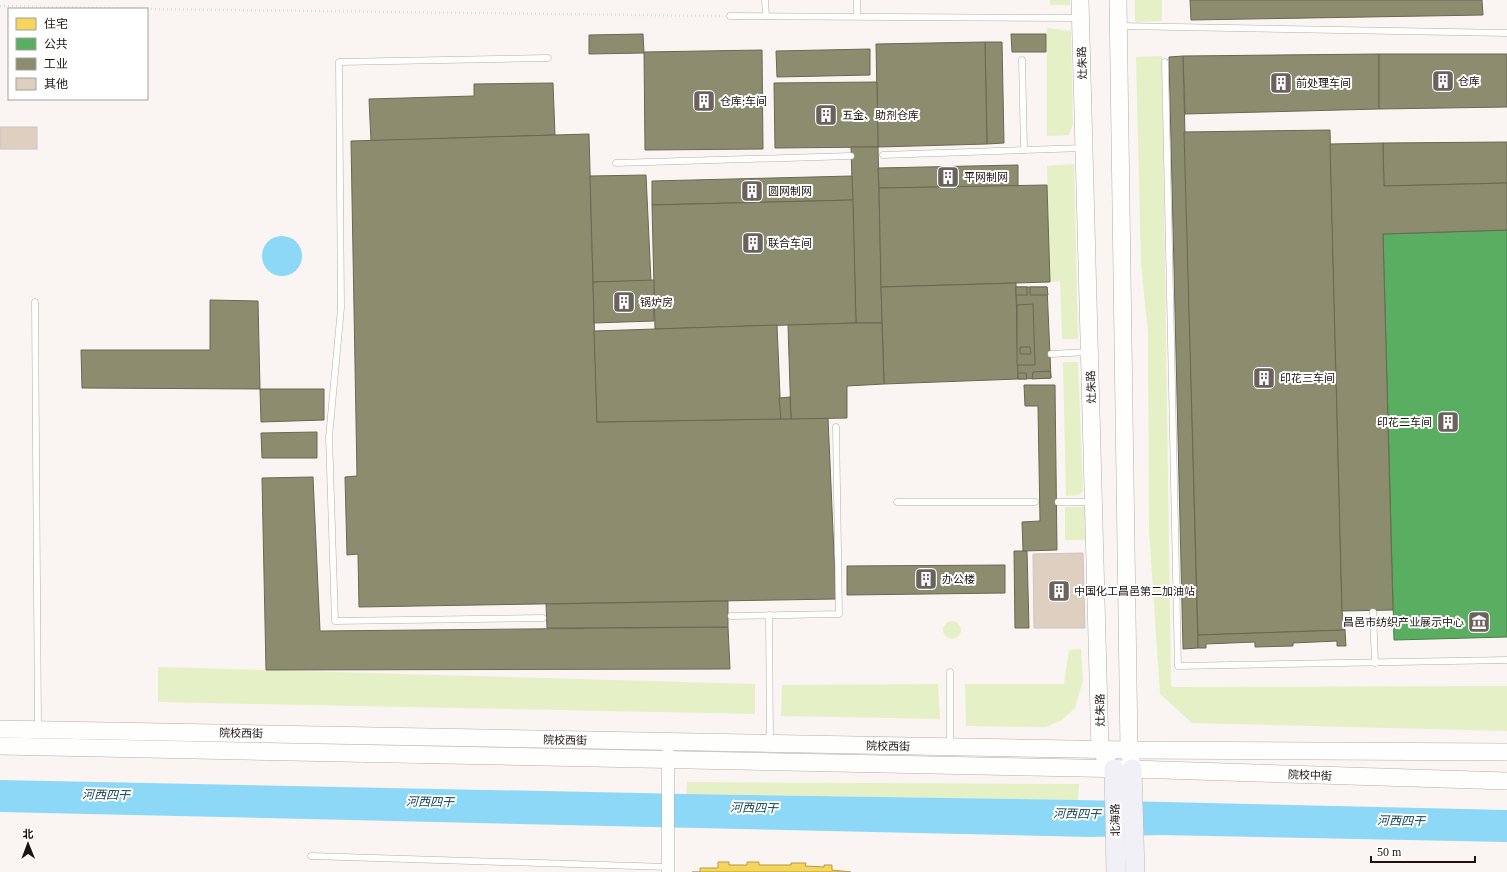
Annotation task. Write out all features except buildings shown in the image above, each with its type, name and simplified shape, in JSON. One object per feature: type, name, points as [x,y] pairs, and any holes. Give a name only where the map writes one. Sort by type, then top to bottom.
[{"type":"main road","name":"灶朱路","points":[[1080,0],[1100,750]]},
{"type":"main road","points":[[1100,750],[1123,769],[1129,750],[1118,0]]},
{"type":"main road","name":"院校西街","points":[[0,729],[1129,750]]},
{"type":"main road","name":"院校西街","points":[[0,746],[1123,769]]},
{"type":"main road","name":"院校中街","points":[[1129,750],[1507,752]]},
{"type":"main road","name":"院校中街","points":[[1123,769],[1507,781]]},
{"type":"main road","name":"北海路","points":[[1123,769],[1114,794],[1125,840],[1135,872]]},
{"type":"main road","name":"北海路","points":[[1116,872],[1125,840],[1133,797],[1123,769]]},
{"type":"street","points":[[668,869],[669,742]]},
{"type":"lane","points":[[765,0],[766,16]]},
{"type":"lane","points":[[857,0],[857,16]]},
{"type":"lane","points":[[730,16],[1080,18]]},
{"type":"lane","points":[[1118,26],[1507,33]]},
{"type":"lane","points":[[543,618],[335,621],[329,437],[341,308],[339,62],[548,58]]},
{"type":"lane","points":[[1022,60],[1024,150]]},
{"type":"lane","points":[[1164,62],[1178,666],[1507,660]]},
{"type":"lane","points":[[883,155],[1084,148]]},
{"type":"lane","points":[[616,163],[851,156]]},
{"type":"lane","points":[[35,302],[38,730]]},
{"type":"lane","points":[[1051,354],[1090,352]]},
{"type":"lane","points":[[731,616],[839,614],[836,427]]},
{"type":"lane","points":[[897,502],[1035,502]]},
{"type":"lane","points":[[1058,502],[1094,502]]},
{"type":"lane","points":[[1373,612],[1375,663]]},
{"type":"lane","points":[[769,615],[770,744]]},
{"type":"lane","points":[[950,672],[950,747]]},
{"type":"lane","points":[[311,856],[668,869]]},
{"type":"path","points":[[0,6],[90,8]]},
{"type":"path","points":[[148,9],[730,16]]},
{"type":"green space","points":[[1050,0],[1070,0],[1070,5],[1050,5]]},
{"type":"green space","points":[[1135,0],[1162,0],[1162,21],[1135,22]]},
{"type":"green space","points":[[1047,28],[1071,31],[1073,124],[1069,135],[1047,136]]},
{"type":"green space","points":[[1162,56],[1171,687],[1507,686],[1507,731],[1192,723],[1160,694],[1149,530],[1148,333],[1141,264],[1136,57]]},
{"type":"green space","points":[[1074,164],[1078,339],[1062,339],[1060,281],[1050,282],[1047,166]]},
{"type":"green space","points":[[1063,362],[1078,362],[1083,491],[1079,495],[1066,496]]},
{"type":"green space","points":[[1065,507],[1085,507],[1086,540],[1065,540]]},
{"type":"green space","points":[[952,621],[958,624],[961,630],[958,636],[952,639],[946,636],[943,630],[946,624]]},
{"type":"green space","points":[[1081,649],[1083,680],[1075,708],[1062,720],[1046,727],[966,726],[965,684],[1064,684],[1069,650]]},
{"type":"green space","points":[[158,667],[755,684],[755,714],[158,702]]},
{"type":"green space","points":[[938,684],[940,719],[781,716],[782,685]]},
{"type":"green space","points":[[687,782],[1079,784],[1078,800],[686,794]]},
{"type":"water","points":[[286,236],[293,239],[299,245],[302,256],[301,264],[293,273],[286,276],[278,276],[271,273],[263,264],[262,252],[265,245],[274,237]]},
{"type":"water","name":"河西四干","points":[[0,780],[686,794],[1078,800],[1507,810],[1507,842],[1160,835],[1090,837],[0,812]]},
{"type":"place","name":"仓库","points":[[1443,81]]},
{"type":"place","name":"前处理车间","points":[[1281,83]]},
{"type":"place","name":"仓库;车间","points":[[704,101]]},
{"type":"place","name":"五金、助剂仓库","points":[[826,115]]},
{"type":"place","name":"平网制网","points":[[948,177]]},
{"type":"place","name":"圆网制网","points":[[752,191]]},
{"type":"place","name":"联合车间","points":[[753,243]]},
{"type":"place","name":"锅炉房","points":[[624,302]]},
{"type":"place","name":"印花三车间","points":[[1264,378]]},
{"type":"place","name":"印花二车间","points":[[1448,422]]},
{"type":"place","name":"办公楼","points":[[926,579]]},
{"type":"place","name":"中国化工昌邑第二加油站","points":[[1059,591]]},
{"type":"place","name":"昌邑市纺织产业展示中心","points":[[1479,622]]}]
